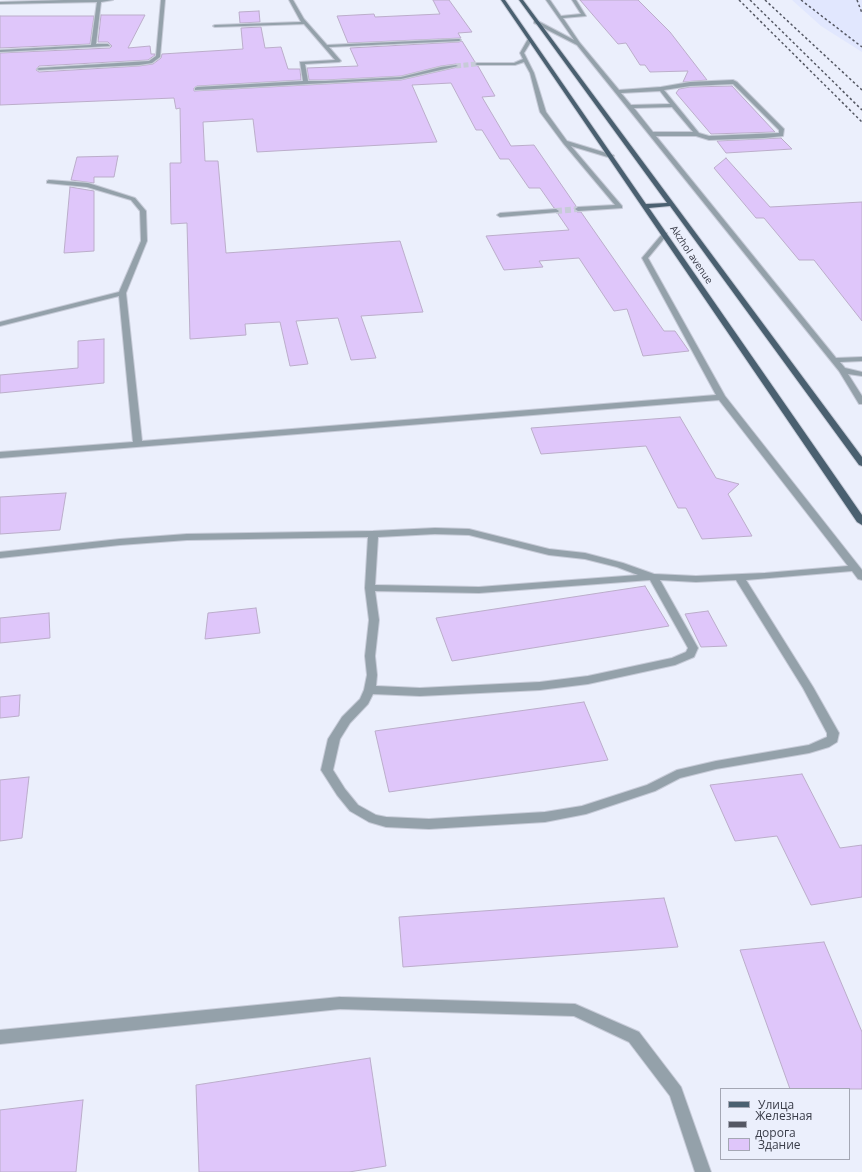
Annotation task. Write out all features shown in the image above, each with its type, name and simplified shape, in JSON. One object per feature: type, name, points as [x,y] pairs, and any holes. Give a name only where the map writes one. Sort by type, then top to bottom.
[{"type":"main road","name":"Akzhol avenue","points":[[503,0],[862,522]]},
{"type":"main road","name":"Akzhol avenue","points":[[521,0],[862,463]]},
{"type":"main road","points":[[646,206],[672,204]]},
{"type":"street","points":[[93,46],[99,0]]},
{"type":"street","points":[[0,3],[111,0]]},
{"type":"street","points":[[38,69],[139,64],[150,62],[158,57],[163,0]]},
{"type":"street","points":[[291,0],[305,23],[339,61],[302,63],[306,82]]},
{"type":"street","points":[[548,0],[579,44],[617,92],[842,370],[862,402]]},
{"type":"street","points":[[560,17],[584,15],[574,0]]},
{"type":"street","points":[[536,22],[579,44]]},
{"type":"street","points":[[215,26],[305,23]]},
{"type":"street","points":[[326,46],[459,40]]},
{"type":"street","points":[[530,40],[522,53],[532,73],[543,112],[565,142],[620,207],[578,209]]},
{"type":"street","points":[[0,51],[108,45]]},
{"type":"street","points":[[477,64],[514,64],[525,60]]},
{"type":"street","points":[[197,89],[401,78],[441,68],[456,66]]},
{"type":"street","points":[[617,92],[661,89],[690,84],[735,83],[782,130],[781,135],[709,138],[697,134],[651,134]]},
{"type":"street","points":[[661,89],[697,134]]},
{"type":"street","points":[[630,107],[674,105]]},
{"type":"street","points":[[565,142],[611,156]]},
{"type":"street","points":[[49,182],[88,185],[133,199],[143,211],[144,241],[122,293],[138,444]]},
{"type":"street","points":[[500,215],[556,211]]},
{"type":"street","points":[[665,234],[644,258],[721,397],[862,577]]},
{"type":"street","points":[[0,324],[122,293]]},
{"type":"street","points":[[834,360],[862,359]]},
{"type":"street","points":[[842,370],[862,374]]},
{"type":"street","points":[[0,455],[721,397]]},
{"type":"street","points":[[0,555],[120,542],[187,537],[373,534],[435,531],[469,532],[549,552],[585,556],[620,565],[653,577],[692,648],[690,654],[675,661],[588,680],[540,686],[420,692],[370,690]]},
{"type":"street","points":[[373,534],[370,588],[374,620],[370,656],[372,675],[370,690],[364,701],[346,720],[334,739],[327,770],[341,792],[354,808],[373,819],[386,822],[428,824],[545,817],[582,811],[651,788],[676,774],[716,765],[808,749],[825,744],[833,739],[833,733],[808,687],[740,577]]},
{"type":"street","points":[[370,588],[479,590],[653,577],[696,579],[796,574],[855,568]]},
{"type":"street","points":[[0,1037],[340,1003],[575,1010],[634,1037],[676,1092],[703,1172]]},
{"type":"shaded area","points":[[792,0],[862,0],[862,52],[821,26]]},
{"type":"building","points":[[433,0],[449,0],[472,32],[458,33],[461,38],[348,43],[337,16],[374,14],[375,17],[440,14]]},
{"type":"building","points":[[580,0],[638,0],[670,32],[707,80],[683,82],[688,71],[650,72],[645,65],[640,65],[626,43],[618,44]]},
{"type":"building","points":[[259,11],[260,22],[240,23],[239,12]]},
{"type":"building","points":[[101,15],[145,15],[128,48],[150,46],[151,54],[155,55],[148,60],[39,66],[36,70],[39,72],[139,66],[153,64],[161,58],[162,54],[243,49],[241,28],[261,27],[265,48],[281,47],[288,69],[300,69],[301,80],[197,86],[194,88],[194,91],[401,80],[459,66],[456,64],[441,66],[401,76],[325,80],[309,80],[307,68],[358,66],[350,48],[462,41],[475,62],[474,65],[478,66],[495,96],[482,97],[511,146],[534,145],[576,206],[574,209],[577,212],[581,212],[664,331],[675,331],[689,351],[643,356],[627,309],[614,311],[579,258],[539,261],[543,267],[504,270],[486,236],[569,230],[558,214],[560,210],[554,208],[540,188],[529,188],[509,159],[500,159],[482,130],[476,130],[451,83],[412,85],[437,142],[257,152],[253,119],[203,122],[205,161],[218,161],[226,253],[400,241],[423,312],[361,316],[376,358],[351,360],[338,318],[296,321],[308,364],[290,366],[280,322],[245,324],[246,335],[190,339],[187,223],[171,224],[170,163],[181,163],[180,108],[176,109],[174,98],[0,105],[0,53],[110,48],[112,46],[108,42],[98,42]]},
{"type":"building","points":[[0,16],[94,16],[90,44],[0,48]]},
{"type":"building","points":[[732,86],[775,132],[711,134],[676,93],[679,89],[690,87]]},
{"type":"building","points":[[781,138],[792,149],[726,153],[717,141]]},
{"type":"building","points":[[118,156],[114,177],[94,177],[94,183],[71,180],[77,157]]},
{"type":"building","points":[[726,158],[770,207],[862,202],[862,321],[814,260],[799,260],[764,218],[756,218],[714,168]]},
{"type":"building","points":[[70,187],[94,191],[94,251],[64,253]]},
{"type":"building","points":[[104,339],[104,383],[0,393],[0,375],[78,368],[78,341]]},
{"type":"building","points":[[680,417],[716,478],[739,484],[728,494],[752,536],[702,539],[686,508],[678,508],[646,446],[541,454],[531,428]]},
{"type":"building","points":[[66,493],[60,530],[0,534],[0,497]]},
{"type":"building","points":[[645,586],[669,626],[452,661],[436,618]]},
{"type":"building","points":[[256,608],[260,633],[205,639],[208,613]]},
{"type":"building","points":[[708,611],[727,646],[701,647],[685,614]]},
{"type":"building","points":[[49,613],[50,638],[0,643],[0,618]]},
{"type":"building","points":[[20,695],[19,716],[0,718],[0,697]]},
{"type":"building","points":[[584,702],[608,760],[389,792],[375,731]]},
{"type":"building","points":[[802,774],[840,848],[862,845],[862,897],[811,905],[777,836],[735,841],[710,785]]},
{"type":"building","points":[[29,777],[22,838],[0,841],[0,780]]},
{"type":"building","points":[[664,898],[678,947],[403,967],[399,917]]},
{"type":"building","points":[[824,942],[862,1032],[862,1089],[790,1088],[740,950]]},
{"type":"building","points":[[370,1058],[386,1166],[349,1172],[199,1172],[196,1085]]},
{"type":"building","points":[[83,1100],[76,1172],[0,1172],[0,1110]]},
{"type":"tunnel","points":[[456,66],[477,64]]},
{"type":"tunnel","points":[[556,211],[578,209]]},
{"type":"railway","points":[[739,0],[862,122]]},
{"type":"railway","points":[[750,0],[862,110]]},
{"type":"railway","points":[[765,0],[862,90]]},
{"type":"railway","points":[[801,0],[862,47]]},
{"type":"railway","points":[[857,0],[862,13]]}]
